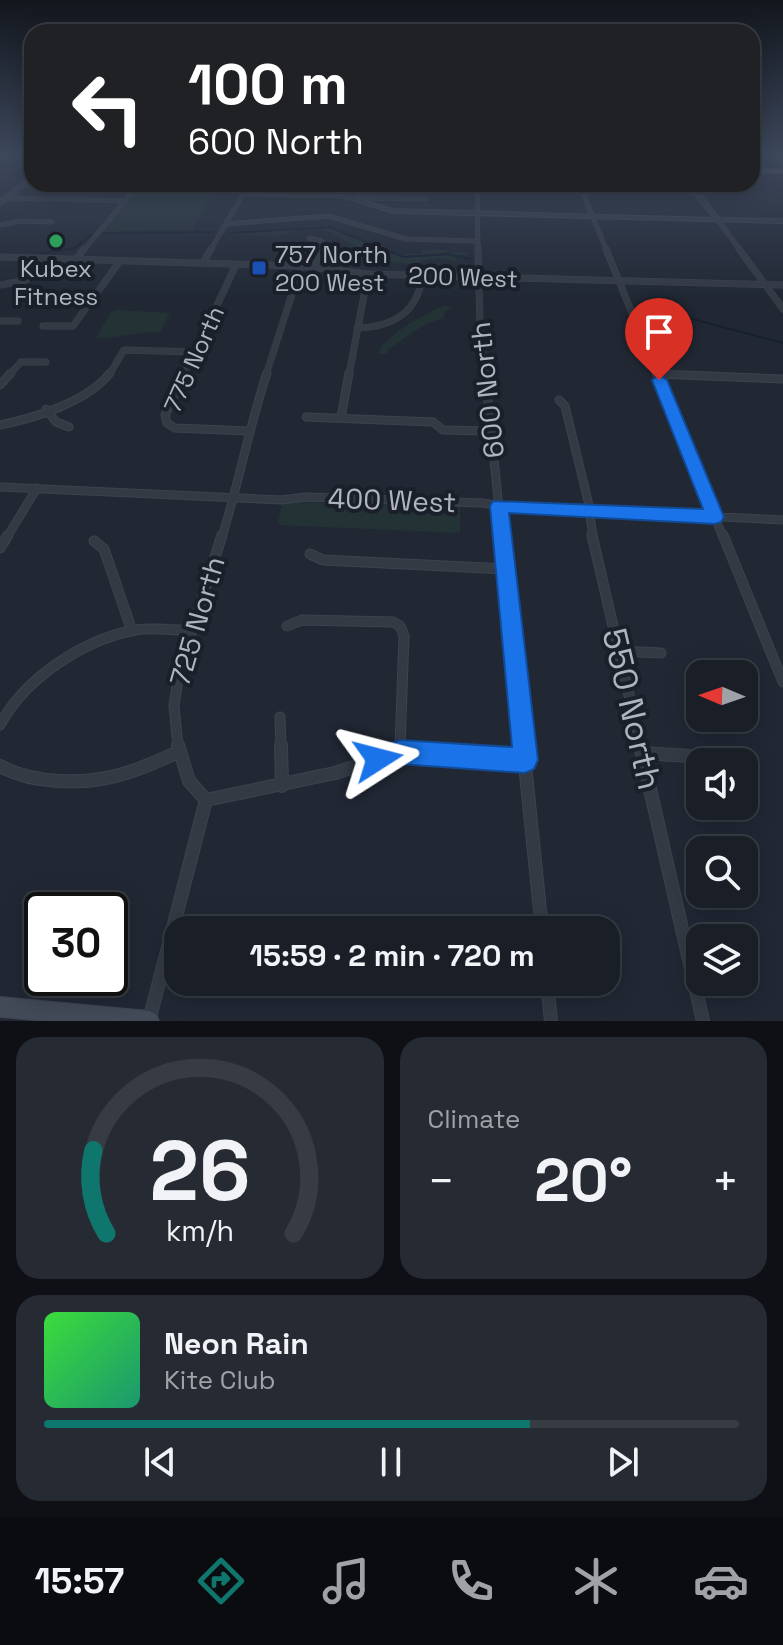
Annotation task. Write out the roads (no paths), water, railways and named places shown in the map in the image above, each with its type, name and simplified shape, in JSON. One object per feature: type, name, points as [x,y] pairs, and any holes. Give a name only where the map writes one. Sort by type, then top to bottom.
[{"type":"main road","points":[[0,1007],[149,1021]]},
{"type":"street","points":[[76,259],[124,203]]},
{"type":"street","points":[[203,263],[238,203]]},
{"type":"street","points":[[314,217],[318,203]]},
{"type":"street","points":[[368,203],[393,211],[783,221]]},
{"type":"street","name":"600 North","points":[[478,203],[478,276],[491,431],[541,916]]},
{"type":"street","points":[[586,203],[783,682]]},
{"type":"street","points":[[704,203],[783,309]]},
{"type":"street","points":[[226,224],[334,217],[406,239],[477,241]]},
{"type":"street","points":[[0,225],[21,221],[52,222]]},
{"type":"street","points":[[309,238],[321,241],[327,248],[312,267]]},
{"type":"street","name":"200 West","points":[[0,257],[301,266],[368,274],[783,285]]},
{"type":"street","points":[[0,285],[26,280],[49,259]]},
{"type":"street","points":[[43,326],[73,326],[120,261]]},
{"type":"street","name":"775 North","points":[[236,265],[165,415],[167,423],[175,428],[248,431]]},
{"type":"street","name":"725 North","points":[[206,800],[189,781],[179,752],[174,706],[179,672],[234,497],[248,431],[301,266]]},
{"type":"street","points":[[341,418],[368,274]]},
{"type":"street","points":[[357,328],[382,326],[416,304],[421,294],[422,275]]},
{"type":"street","points":[[67,298],[94,298]]},
{"type":"street","points":[[0,321],[18,321]]},
{"type":"street","points":[[0,425],[46,409],[101,384],[124,350],[194,352]]},
{"type":"street","points":[[0,385],[21,362],[46,362]]},
{"type":"street","points":[[657,374],[783,379]]},
{"type":"street","name":"550 North","points":[[559,400],[565,406],[703,1021]]},
{"type":"street","points":[[46,409],[56,422],[69,427]]},
{"type":"street","points":[[306,417],[433,422],[443,430],[491,431]]},
{"type":"street","name":"400 West","points":[[0,487],[783,520]]},
{"type":"street","points":[[0,548],[37,488]]},
{"type":"street","points":[[94,541],[104,549],[132,631]]},
{"type":"street","points":[[310,554],[323,560],[506,569]]},
{"type":"street","points":[[287,626],[302,620],[393,622],[400,626],[404,636],[400,752]]},
{"type":"street","points":[[0,725],[11,703],[37,679],[132,631],[192,631]]},
{"type":"street","points":[[619,651],[661,653]]},
{"type":"street","points":[[280,717],[282,786]]},
{"type":"street","points":[[0,766],[18,774],[39,777],[107,778],[118,777],[179,752]]},
{"type":"street","points":[[149,1021],[206,800],[335,773],[400,752],[525,760]]},
{"type":"street","points":[[642,753],[686,756]]},
{"type":"street","points":[[548,996],[551,1021]]},
{"type":"waterway","points":[[230,233],[329,227],[404,257],[447,254],[470,259]]},
{"type":"waterway","points":[[102,233],[214,232]]},
{"type":"waterway","points":[[41,253],[75,248],[91,235]]},
{"type":"waterway","points":[[644,306],[783,343]]},
{"type":"place","name":"Kubex Fitness","points":[[56,241]]},
{"type":"place","name":"757 North 200 West","points":[[259,268]]}]
